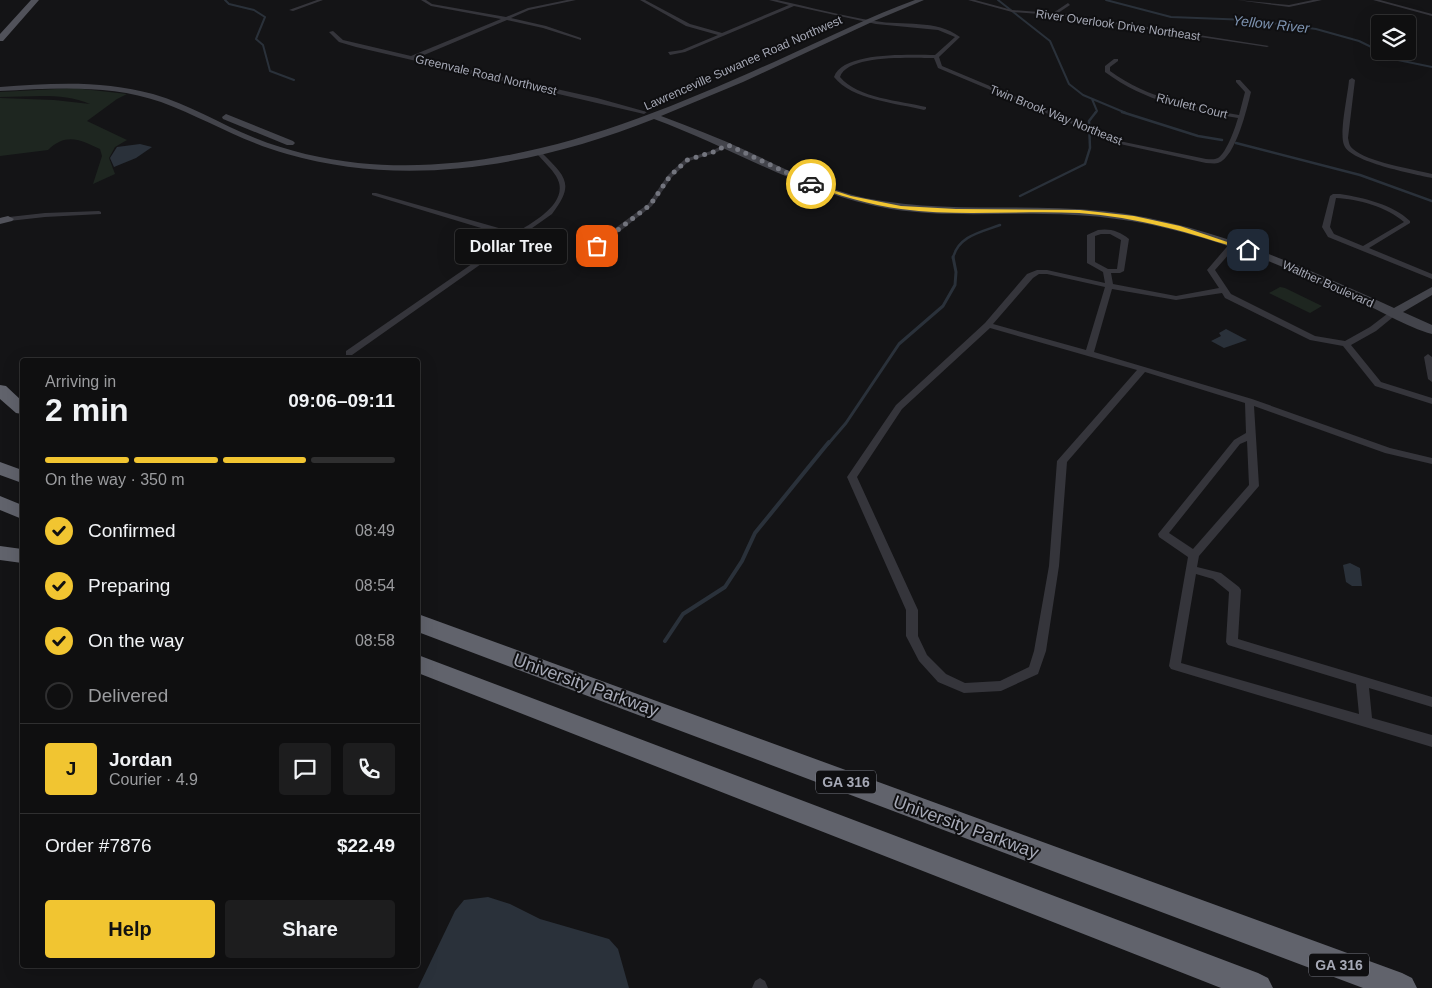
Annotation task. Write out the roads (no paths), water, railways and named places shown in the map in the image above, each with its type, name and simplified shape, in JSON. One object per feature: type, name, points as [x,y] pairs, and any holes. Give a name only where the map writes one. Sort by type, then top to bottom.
[{"type":"highway","points":[[0,390],[20,407]]},
{"type":"highway","points":[[0,468],[20,476]]},
{"type":"highway","points":[[0,503],[20,511]]},
{"type":"highway","points":[[0,553],[20,556]]},
{"type":"highway","name":"University Parkway","points":[[420,624],[1402,988]]},
{"type":"highway","points":[[420,665],[1258,988]]},
{"type":"highway","points":[[420,677],[477,687]]},
{"type":"main road","points":[[0,27],[25,0]]},
{"type":"main road","points":[[0,39],[35,0]]},
{"type":"main road","name":"Lawrenceville Suwanee Road Northwest","points":[[0,84],[64,81],[119,84],[165,92],[306,148],[345,157],[409,162],[448,161],[511,153],[582,136],[746,71],[856,19],[904,0]]},
{"type":"main road","name":"Lawrenceville Suwanee Road Northwest","points":[[0,89],[73,86],[122,90],[149,95],[286,152],[360,166],[439,168],[540,154],[597,138],[657,117],[788,59],[866,21],[921,0]]},
{"type":"main road","name":"Walther Boulevard","points":[[644,112],[728,145],[807,183],[836,194],[865,201],[920,209],[1106,214],[1178,227],[1234,244],[1432,330]]},
{"type":"main road","points":[[1394,313],[1432,290]]},
{"type":"street","points":[[303,0],[311,3]]},
{"type":"street","points":[[292,10],[321,0]]},
{"type":"street","points":[[423,0],[431,5],[544,27],[579,39]]},
{"type":"street","points":[[412,58],[528,8],[574,0]]},
{"type":"street","points":[[642,0],[688,25],[721,34]]},
{"type":"street","points":[[771,0],[882,24],[936,27],[958,37],[936,58],[907,56],[853,63],[843,67],[838,74],[838,80],[853,90],[924,108]]},
{"type":"street","name":"River Overlook Drive Northeast","points":[[970,0],[1012,11],[1054,14],[1267,46]]},
{"type":"street","points":[[1240,0],[1290,6],[1320,0]]},
{"type":"street","points":[[1375,0],[1432,15]]},
{"type":"street","points":[[670,53],[683,51],[794,4]]},
{"type":"street","points":[[1054,14],[1068,4]]},
{"type":"street","name":"Greenvale Road Northwest","points":[[331,32],[341,41],[358,46],[644,112]]},
{"type":"street","name":"Twin Brook Way Northeast","points":[[936,58],[940,67],[964,78],[1122,142],[1164,153],[1217,161],[1224,156],[1238,130],[1248,92],[1238,80]]},
{"type":"street","name":"Rivulett Court","points":[[1116,60],[1108,66],[1107,71],[1116,79],[1136,90],[1171,103],[1240,117]]},
{"type":"street","points":[[1352,80],[1344,138],[1347,147],[1354,153],[1373,161],[1432,176]]},
{"type":"street","points":[[583,256],[650,205],[670,176],[687,160],[728,145]]},
{"type":"street","points":[[349,353],[550,213],[564,193],[563,183],[559,174],[540,154]]},
{"type":"street","points":[[374,194],[518,236]]},
{"type":"street","points":[[1363,249],[1408,222],[1402,216],[1361,200],[1333,196],[1326,227],[1331,236],[1363,249],[1432,276]]},
{"type":"street","points":[[3,220],[99,213]]},
{"type":"street","points":[[1102,231],[1115,233],[1125,239],[1120,271],[1107,271],[1091,263],[1091,235],[1102,231]]},
{"type":"street","points":[[1234,244],[1211,270],[1228,296],[1313,338],[1346,344],[1373,329],[1394,313]]},
{"type":"street","points":[[1089,354],[1109,286],[1107,271]]},
{"type":"street","points":[[1143,369],[1062,461],[1054,566],[1040,651],[1034,670],[1001,686],[964,688],[942,678],[923,658],[912,636],[912,610],[852,477],[898,407],[988,325],[1030,276],[1037,272],[1047,272],[1176,298],[1224,290]]},
{"type":"street","points":[[988,325],[1249,401],[1388,451],[1432,461]]},
{"type":"street","points":[[1346,344],[1378,384],[1432,401]]},
{"type":"street","points":[[1428,357],[1432,379]]},
{"type":"street","points":[[1249,401],[1254,486],[1194,555],[1175,666],[1432,741]]},
{"type":"street","points":[[1194,555],[1163,534],[1237,442],[1251,434]]},
{"type":"street","points":[[1191,569],[1217,576],[1235,590],[1232,642],[1432,702]]},
{"type":"street","points":[[1362,681],[1366,722]]},
{"type":"waterway","points":[[225,0],[229,4],[254,10],[265,17],[256,39],[263,45],[270,71],[294,80]]},
{"type":"waterway","points":[[998,0],[1050,41],[1069,84],[1083,95],[1126,113]]},
{"type":"waterway","name":"Yellow River","points":[[1106,0],[1171,17],[1249,20],[1316,29],[1359,41],[1398,60],[1432,67]]},
{"type":"waterway","points":[[1092,99],[1096,112]]},
{"type":"waterway","points":[[1020,196],[1085,164],[1090,148],[1089,121],[1096,112]]},
{"type":"waterway","points":[[1122,112],[1198,136],[1222,140]]},
{"type":"waterway","points":[[1236,143],[1360,175],[1432,201]]},
{"type":"waterway","points":[[953,258],[965,240],[1000,225]]},
{"type":"waterway","points":[[828,444],[846,423],[899,344],[943,306],[955,285],[956,272],[953,258]]},
{"type":"waterway","points":[[665,641],[683,614],[725,587],[742,561],[755,533],[829,442]]},
{"type":"place","name":"Dollar Tree","points":[[597,246]]}]
